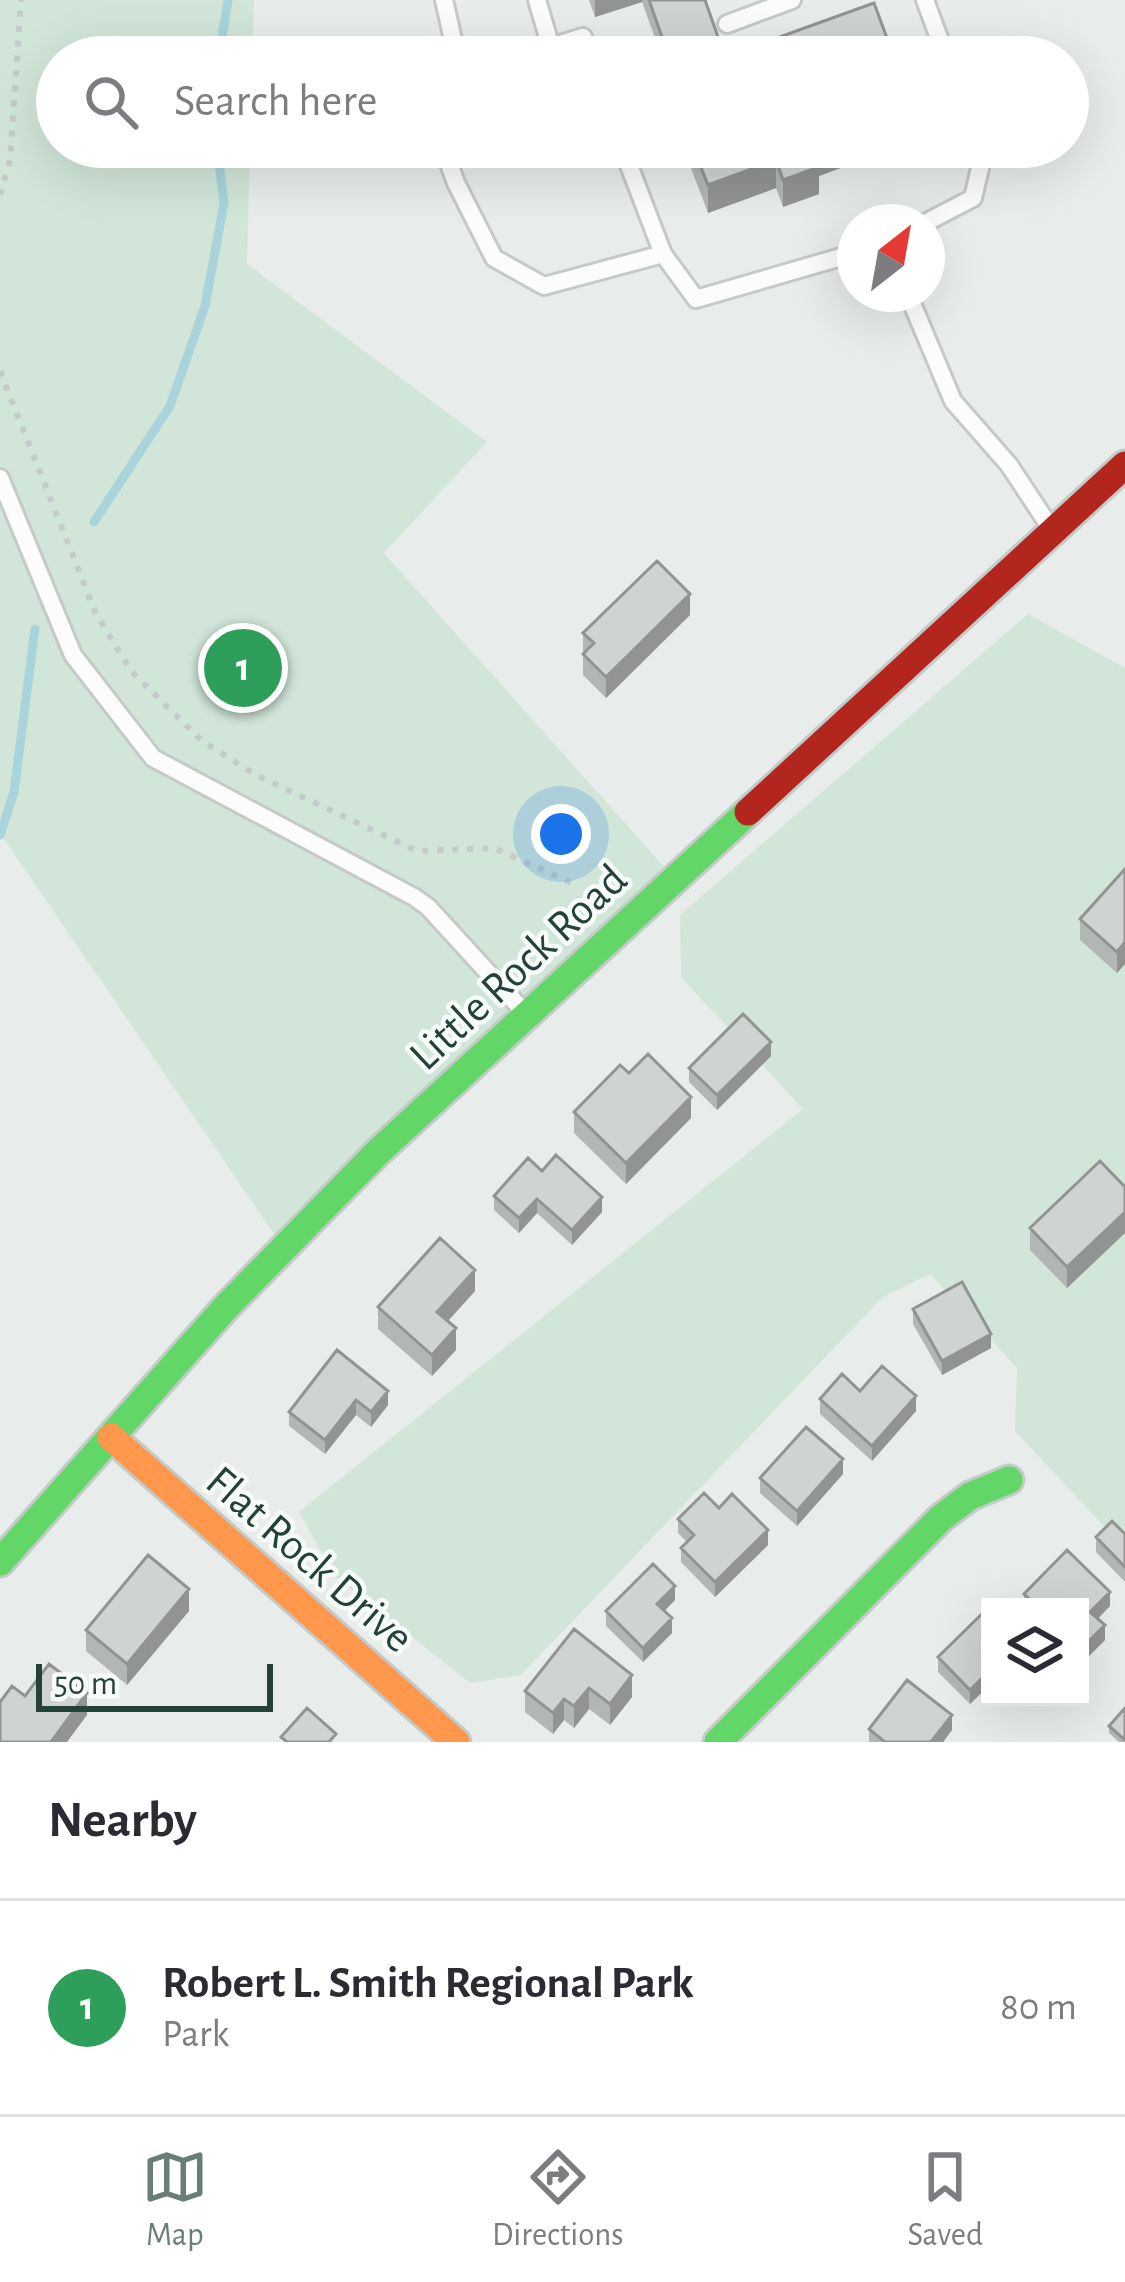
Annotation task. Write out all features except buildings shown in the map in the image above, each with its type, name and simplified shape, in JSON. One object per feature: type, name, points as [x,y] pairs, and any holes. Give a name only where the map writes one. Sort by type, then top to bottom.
[{"type":"main road","name":"Little Rock Road","points":[[0,1562],[283,1247],[378,1152],[1125,465]]},
{"type":"main road","name":"Flat Rock Drive","points":[[111,1437],[456,1742]]},
{"type":"main road","points":[[718,1742],[940,1518],[970,1496],[1009,1480]]},
{"type":"lane","points":[[443,0],[452,36]]},
{"type":"lane","points":[[537,0],[548,36]]},
{"type":"lane","points":[[727,24],[791,0]]},
{"type":"lane","points":[[925,0],[938,36]]},
{"type":"lane","points":[[451,168],[494,258],[544,286],[663,254]]},
{"type":"lane","points":[[630,168],[663,254],[696,299],[837,258]]},
{"type":"lane","points":[[945,213],[973,198],[980,168]]},
{"type":"lane","points":[[916,312],[953,401],[1009,465],[1053,530]]},
{"type":"lane","points":[[0,478],[73,655],[153,758],[414,897],[526,1015]]},
{"type":"path","points":[[0,195],[10,160],[21,0]]},
{"type":"path","points":[[0,371],[96,614],[131,670],[202,741],[256,775],[416,851],[494,848],[574,884]]},
{"type":"green space","points":[[0,0],[254,0],[253,36],[36,36],[36,168],[249,168],[247,264],[487,442],[384,553],[674,878],[283,1247],[0,833]]},
{"type":"green space","points":[[1028,614],[1125,668],[1125,1549],[1015,1431],[1017,1368],[930,1274],[883,1297],[521,1675],[470,1683],[335,1576],[299,1512],[803,1109],[681,977],[680,915]]},
{"type":"waterway","points":[[222,36],[228,0]]},
{"type":"waterway","points":[[94,522],[170,406],[205,306],[224,203],[220,168]]},
{"type":"waterway","points":[[0,835],[14,792],[35,629]]},
{"type":"traffic: fast","points":[[0,1562],[226,1307],[378,1152],[748,812]]},
{"type":"traffic: fast","points":[[718,1742],[941,1518],[970,1496],[1009,1480]]},
{"type":"traffic: slow","points":[[111,1437],[456,1742]]},
{"type":"traffic: jam","points":[[748,812],[1125,465]]},
{"type":"place","name":"Robert L. Smith Regional Park","points":[[243,668]]}]
